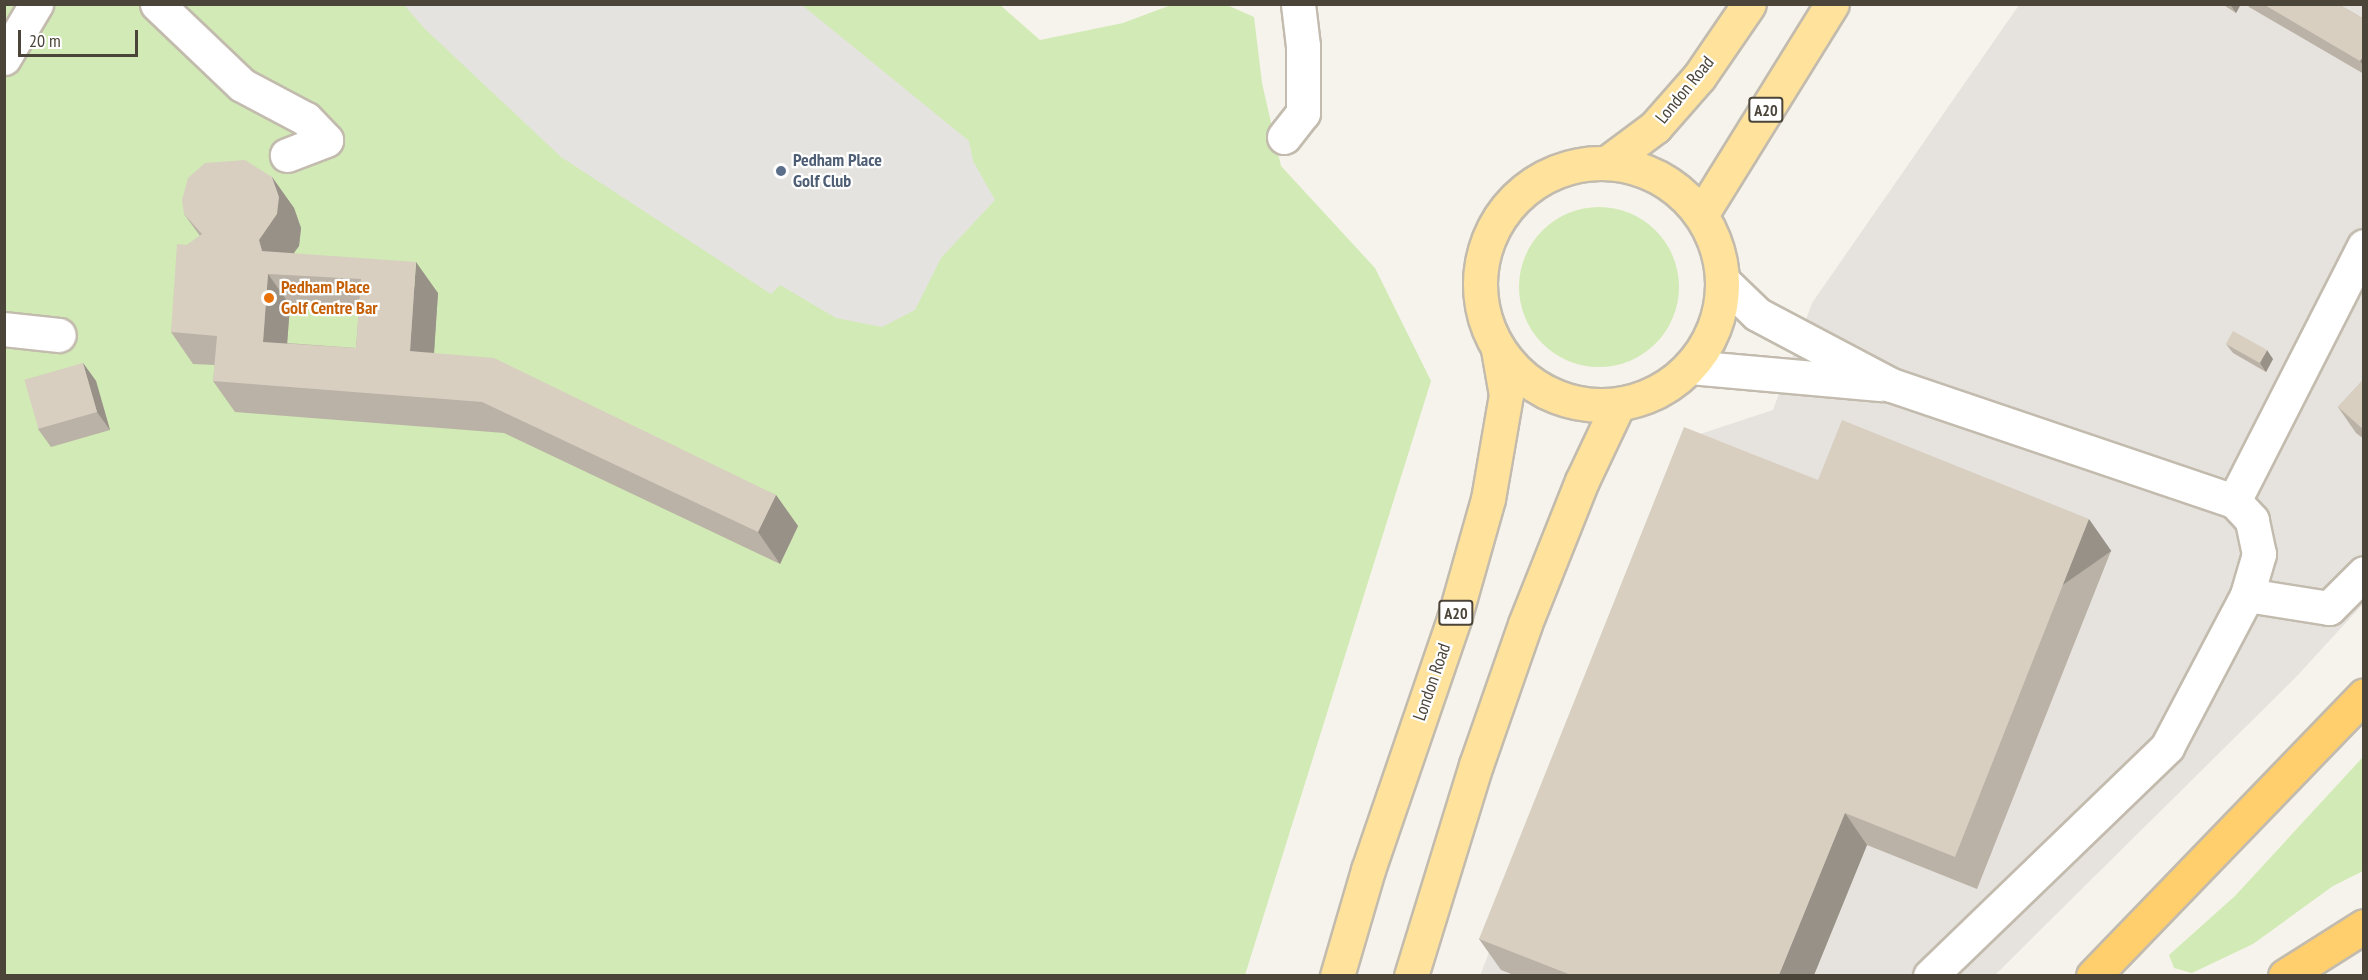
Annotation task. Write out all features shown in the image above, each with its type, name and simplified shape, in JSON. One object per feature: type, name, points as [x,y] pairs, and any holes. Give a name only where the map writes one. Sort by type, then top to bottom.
[{"type":"highway","points":[[2093,975],[2364,695]]},
{"type":"highway","points":[[2285,975],[2364,926]]},
{"type":"main road","name":"London Road","points":[[1608,162],[1655,127],[1699,77],[1749,4]]},
{"type":"main road","name":"A20","points":[[1701,215],[1832,4]]},
{"type":"main road","points":[[1608,162],[1660,178],[1683,194],[1701,215],[1717,247],[1723,281],[1720,313],[1708,342],[1690,367],[1669,385],[1645,398],[1618,405],[1584,405],[1550,395],[1521,376],[1498,350],[1486,323],[1480,295],[1481,265],[1490,235],[1506,209],[1528,187],[1552,173],[1579,165],[1608,162]]},
{"type":"main road","name":"London Road","points":[[1337,975],[1368,870],[1454,619],[1488,500],[1506,395],[1498,350]]},
{"type":"main road","points":[[1411,975],[1476,765],[1525,624],[1582,481],[1618,405]]},
{"type":"street","points":[[4,58],[36,4]]},
{"type":"street","points":[[157,4],[242,85],[306,119],[326,140],[287,155]]},
{"type":"street","points":[[1284,136],[1303,113],[1303,46],[1299,4]]},
{"type":"street","points":[[2234,501],[2364,246]]},
{"type":"street","points":[[1723,281],[1757,314],[1891,385],[2234,501],[2252,520],[2259,554],[2247,595],[2166,747],[1930,975]]},
{"type":"street","points":[[4,329],[59,335]]},
{"type":"street","points":[[1690,367],[1891,385]]},
{"type":"street","points":[[2247,595],[2329,608],[2364,573]]},
{"type":"shaded area","name":"Pedham Place Golf Club","points":[[404,5],[802,5],[969,141],[973,161],[995,200],[941,258],[915,310],[882,327],[836,318],[780,285],[771,294],[561,157],[424,28]]},
{"type":"shaded area","points":[[2019,5],[2363,5],[2363,604],[2297,676],[1995,975],[1480,976],[1685,439],[1773,410],[1812,303]]},
{"type":"green space","points":[[999,4],[1040,40],[1123,23],[1171,5],[1227,5],[1254,17],[1262,83],[1281,166],[1375,268],[1431,381],[1245,975],[5,976],[5,5]]},
{"type":"green space","points":[[1599,207],[1615,208],[1630,213],[1644,220],[1656,230],[1666,242],[1673,256],[1678,271],[1678,303],[1673,318],[1666,332],[1656,344],[1644,354],[1630,361],[1615,366],[1599,367],[1583,366],[1568,361],[1554,354],[1542,344],[1532,332],[1525,318],[1520,303],[1519,287],[1520,271],[1525,256],[1532,242],[1542,230],[1554,220],[1568,213],[1583,208]]},
{"type":"green space","points":[[2363,757],[2363,871],[2333,886],[2253,944],[2192,973],[2174,968],[2169,955],[2235,896]]},
{"type":"building","points":[[2263,4],[2338,4],[2364,19],[2364,56],[2360,61]]},
{"type":"building","points":[[245,160],[272,177],[279,197],[277,214],[259,240],[262,251],[416,262],[410,351],[494,358],[776,495],[758,532],[482,402],[213,381],[217,336],[171,332],[177,244],[187,245],[202,234],[184,214],[182,200],[188,178],[205,163]],"holes":[[[268,274],[361,279],[356,348],[263,342]]]},
{"type":"building","points":[[2233,331],[2267,350],[2260,363],[2226,344]]},
{"type":"building","points":[[83,363],[97,412],[38,429],[24,380]]},
{"type":"building","points":[[2364,379],[2364,430],[2338,407]]},
{"type":"building","points":[[1842,420],[2089,519],[1955,857],[1845,813],[1779,975],[1571,975],[1479,939],[1684,427],[1818,480]]},
{"type":"place","name":"Pedham Place Golf Club","points":[[781,171]]},
{"type":"place","name":"Pedham Place Golf Centre Bar","points":[[269,298]]}]
